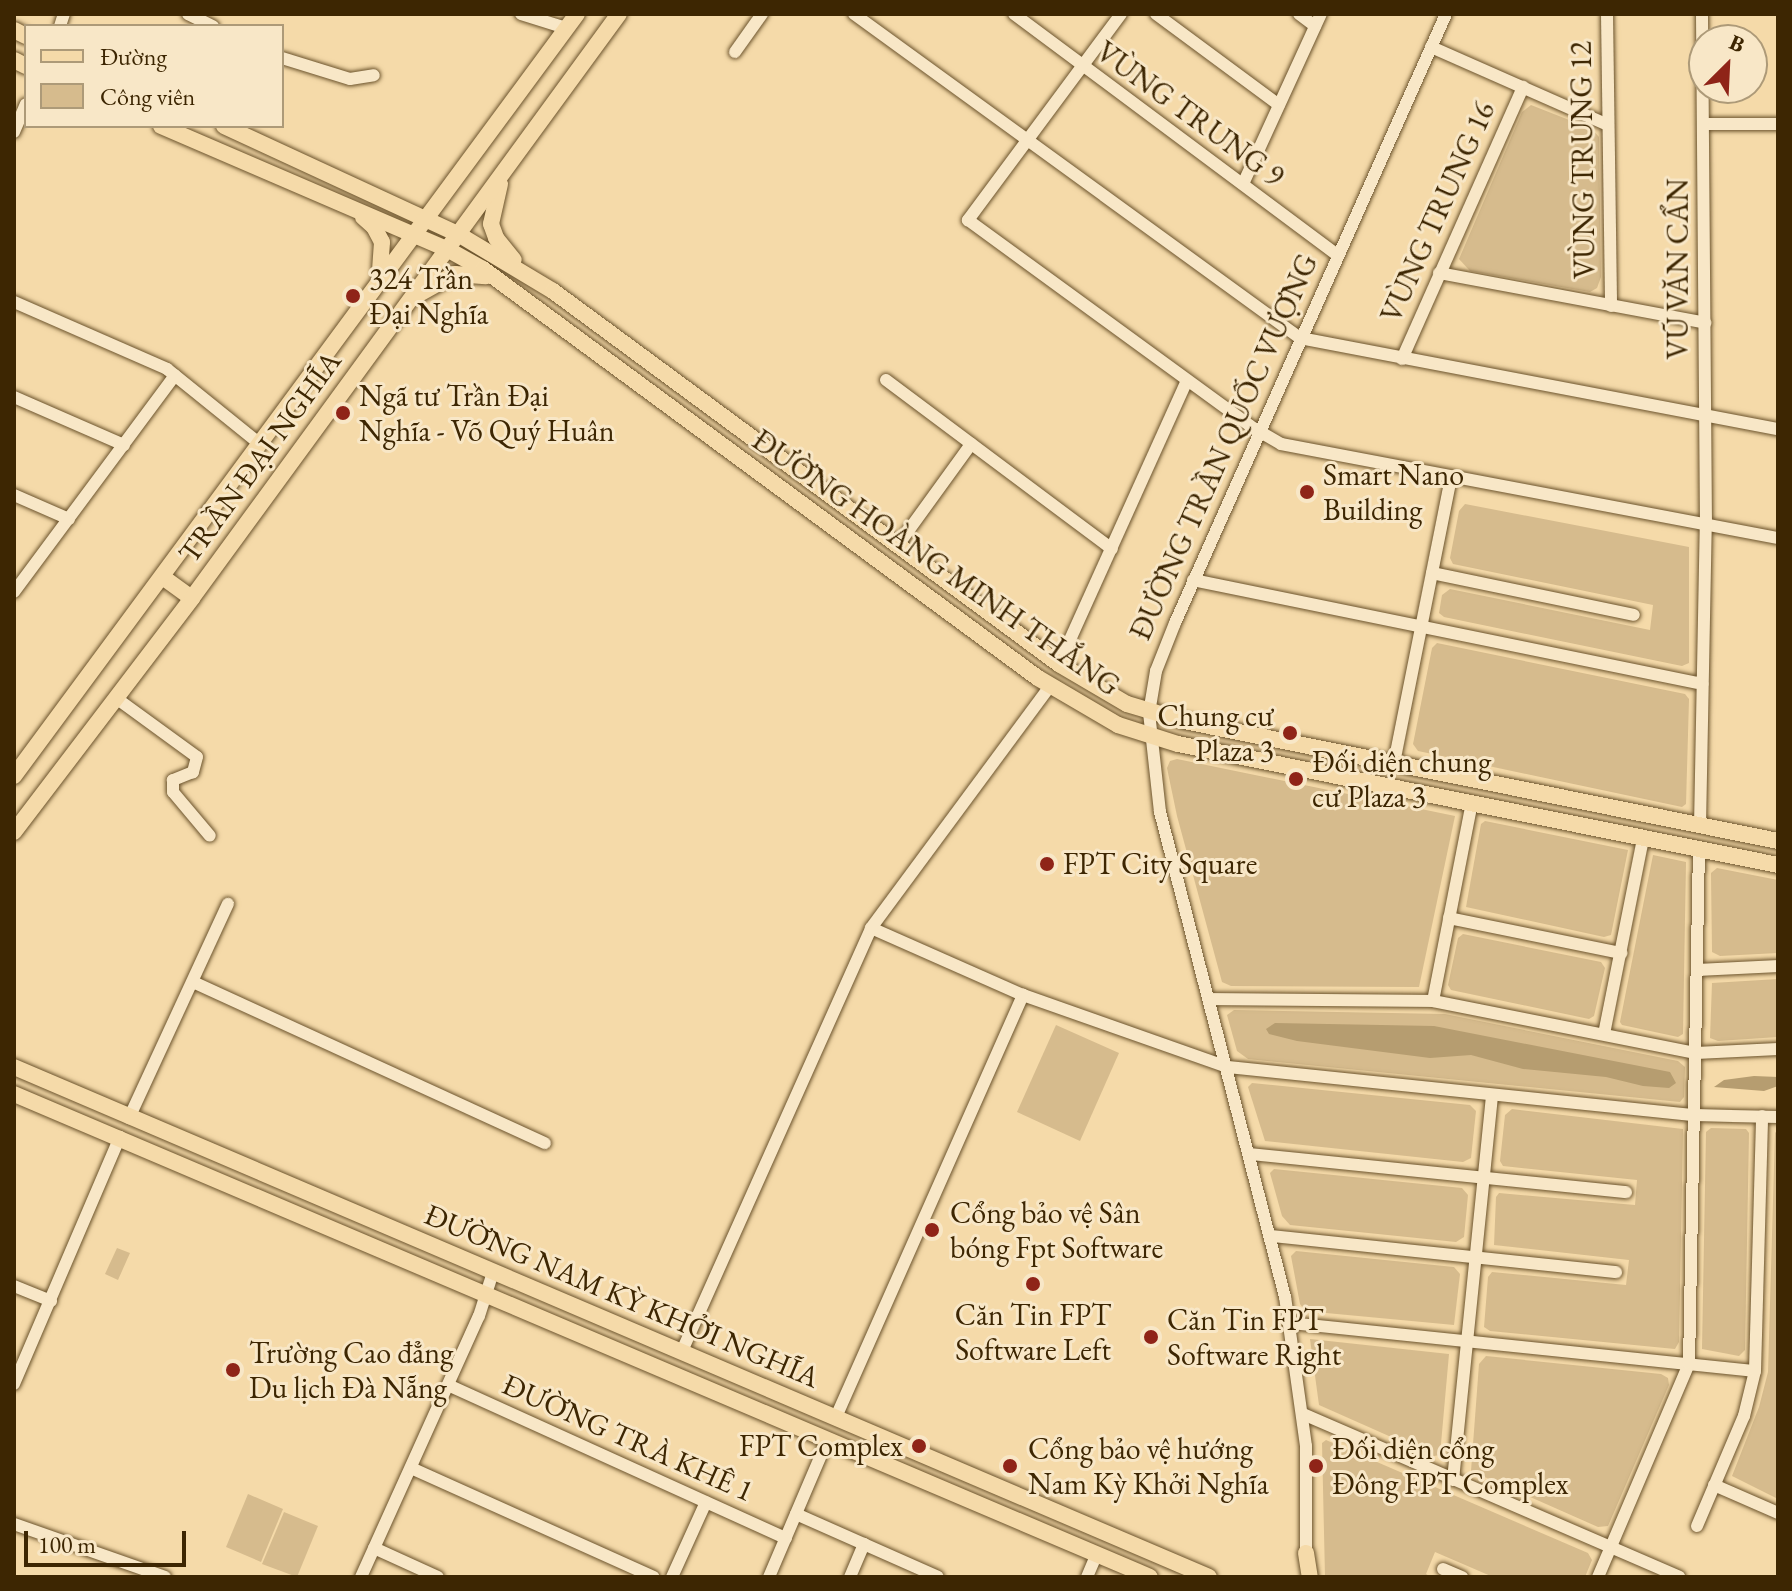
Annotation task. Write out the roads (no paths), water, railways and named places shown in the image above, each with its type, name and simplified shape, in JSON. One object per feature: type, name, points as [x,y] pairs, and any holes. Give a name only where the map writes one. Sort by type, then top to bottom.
[{"type":"main road","points":[[14,776],[164,578],[577,14]]},
{"type":"main road","name":"TRẦN ĐẠI NGHĨA","points":[[14,832],[192,598],[619,14]]},
{"type":"main road","name":"ĐƯỜNG HOÀNG MINH THẮNG","points":[[166,128],[447,249],[504,284],[1050,686],[1109,721],[1149,737],[1778,865]]},
{"type":"main road","name":"ĐƯỜNG HOÀNG MINH THẮNG","points":[[228,128],[458,234],[553,291],[1059,664],[1105,693],[1149,713],[1778,841]]},
{"type":"main road","points":[[511,161],[494,201],[493,232],[509,255],[553,291]]},
{"type":"main road","points":[[351,209],[374,227],[382,242],[383,264],[375,286]]},
{"type":"main road","points":[[408,302],[455,274],[480,274],[504,284]]},
{"type":"main road","points":[[884,564],[898,545]]},
{"type":"main road","points":[[164,578],[192,598]]},
{"type":"main road","points":[[1390,786],[1394,763]]},
{"type":"main road","points":[[1699,849],[1700,826]]},
{"type":"main road","name":"ĐƯỜNG NAM KỲ KHỞI NGHĨA","points":[[14,1067],[1209,1577]]},
{"type":"main road","points":[[14,1094],[1150,1577]]},
{"type":"main road","points":[[120,1137],[129,1118]]},
{"type":"main road","points":[[1306,1553],[1307,1577]]},
{"type":"street","points":[[188,14],[209,24]]},
{"type":"street","points":[[521,14],[566,28]]},
{"type":"street","points":[[735,52],[762,14]]},
{"type":"street","points":[[854,14],[1300,338],[1778,429]]},
{"type":"street","points":[[1121,14],[1029,143],[968,220],[1259,432],[1289,446],[1778,538]]},
{"type":"street","points":[[1156,14],[1279,105]]},
{"type":"street","points":[[1243,184],[1318,20],[1299,14]]},
{"type":"street","name":"ĐƯỜNG TRẦN QUỐC VƯỢNG","points":[[1306,1553],[1308,1491],[1303,1414],[1290,1323],[1272,1236],[1160,812],[1149,737],[1149,713],[1156,671],[1193,580],[1446,14]]},
{"type":"street","name":"VÙNG TRUNG 12","points":[[1607,14],[1611,306]]},
{"type":"street","name":"VŨ VĂN CẨN","points":[[1700,826],[1706,525],[1702,14]]},
{"type":"street","name":"VÙNG TRUNG 9","points":[[1013,16],[1337,255]]},
{"type":"street","points":[[1431,47],[1608,125]]},
{"type":"street","points":[[284,59],[350,79],[374,75]]},
{"type":"street","name":"VÙNG TRUNG 16","points":[[1402,359],[1523,87]]},
{"type":"street","points":[[14,132],[24,109]]},
{"type":"street","points":[[1703,124],[1778,124]]},
{"type":"street","points":[[1439,273],[1705,323]]},
{"type":"street","points":[[14,302],[175,375],[260,444]]},
{"type":"street","points":[[14,592],[175,375]]},
{"type":"street","points":[[886,380],[1112,549]]},
{"type":"street","points":[[1059,664],[1187,381]]},
{"type":"street","points":[[14,397],[124,445]]},
{"type":"street","points":[[898,545],[971,444]]},
{"type":"street","points":[[1394,763],[1451,477]]},
{"type":"street","points":[[14,495],[69,519]]},
{"type":"street","points":[[1432,573],[1634,615]]},
{"type":"street","points":[[1193,580],[1703,684]]},
{"type":"street","points":[[682,1351],[871,928],[1050,686]]},
{"type":"street","points":[[116,698],[197,757],[193,772],[173,780],[173,792],[210,836]]},
{"type":"street","points":[[1433,1001],[1472,803]]},
{"type":"street","points":[[1604,1034],[1643,838]]},
{"type":"street","points":[[1598,1577],[1689,1364],[1699,849]]},
{"type":"street","points":[[129,1118],[228,904]]},
{"type":"street","points":[[1449,918],[1621,953]]},
{"type":"street","points":[[871,928],[1023,995],[1228,1067],[1695,1115],[1778,1117]]},
{"type":"street","points":[[1698,970],[1778,966]]},
{"type":"street","points":[[193,982],[545,1143]]},
{"type":"street","points":[[836,1417],[1023,995]]},
{"type":"street","points":[[1210,999],[1433,1001],[1696,1053],[1778,1049]]},
{"type":"street","points":[[1453,1480],[1492,1095]]},
{"type":"street","points":[[1697,1526],[1744,1416],[1755,1371],[1762,1116]]},
{"type":"street","points":[[14,1384],[120,1137]]},
{"type":"street","points":[[1250,1154],[1626,1192]]},
{"type":"street","points":[[1272,1236],[1616,1272]]},
{"type":"street","points":[[361,1577],[448,1385],[493,1272]]},
{"type":"street","points":[[14,1286],[51,1301]]},
{"type":"street","points":[[1290,1323],[1755,1371]]},
{"type":"street","name":"ĐƯỜNG TRÀ KHÊ 1","points":[[448,1385],[786,1538]]},
{"type":"street","points":[[1303,1414],[1679,1577]]},
{"type":"street","points":[[769,1577],[828,1439]]},
{"type":"street","points":[[411,1468],[654,1577]]},
{"type":"street","points":[[1714,1485],[1778,1513]]},
{"type":"street","points":[[672,1577],[706,1502]]},
{"type":"street","points":[[796,1514],[938,1577]]},
{"type":"street","points":[[14,1524],[165,1577]]},
{"type":"street","points":[[850,1577],[864,1544]]},
{"type":"street","points":[[374,1548],[438,1577]]},
{"type":"street","points":[[1087,1577],[1097,1554]]},
{"type":"street","points":[[1443,1569],[1462,1577]]},
{"type":"place","name":"324 Trần Đại Nghĩa","points":[[353,296]]},
{"type":"place","name":"Ngã tư Trần Đại Nghĩa - Võ Quý Huân","points":[[343,413]]},
{"type":"place","name":"Smart Nano Building","points":[[1307,492]]},
{"type":"place","name":"Chung cư Plaza 3","points":[[1290,733]]},
{"type":"place","name":"Đối diện chung cư Plaza 3","points":[[1296,779]]},
{"type":"place","name":"FPT City Square","points":[[1047,864]]},
{"type":"place","name":"Cổng bảo vệ Sân bóng Fpt Software","points":[[932,1230]]},
{"type":"place","name":"Căn Tin FPT Software Left","points":[[1033,1284]]},
{"type":"place","name":"Căn Tin FPT Software Right","points":[[1151,1337]]},
{"type":"place","name":"Trường Cao đẳng Du lịch Đà Nẵng","points":[[233,1370]]},
{"type":"place","name":"FPT Complex","points":[[919,1446]]},
{"type":"place","name":"Cổng bảo vệ hướng Nam Kỳ Khởi Nghĩa","points":[[1010,1466]]},
{"type":"place","name":"Đối diện cổng Đông FPT Complex","points":[[1316,1466]]}]
